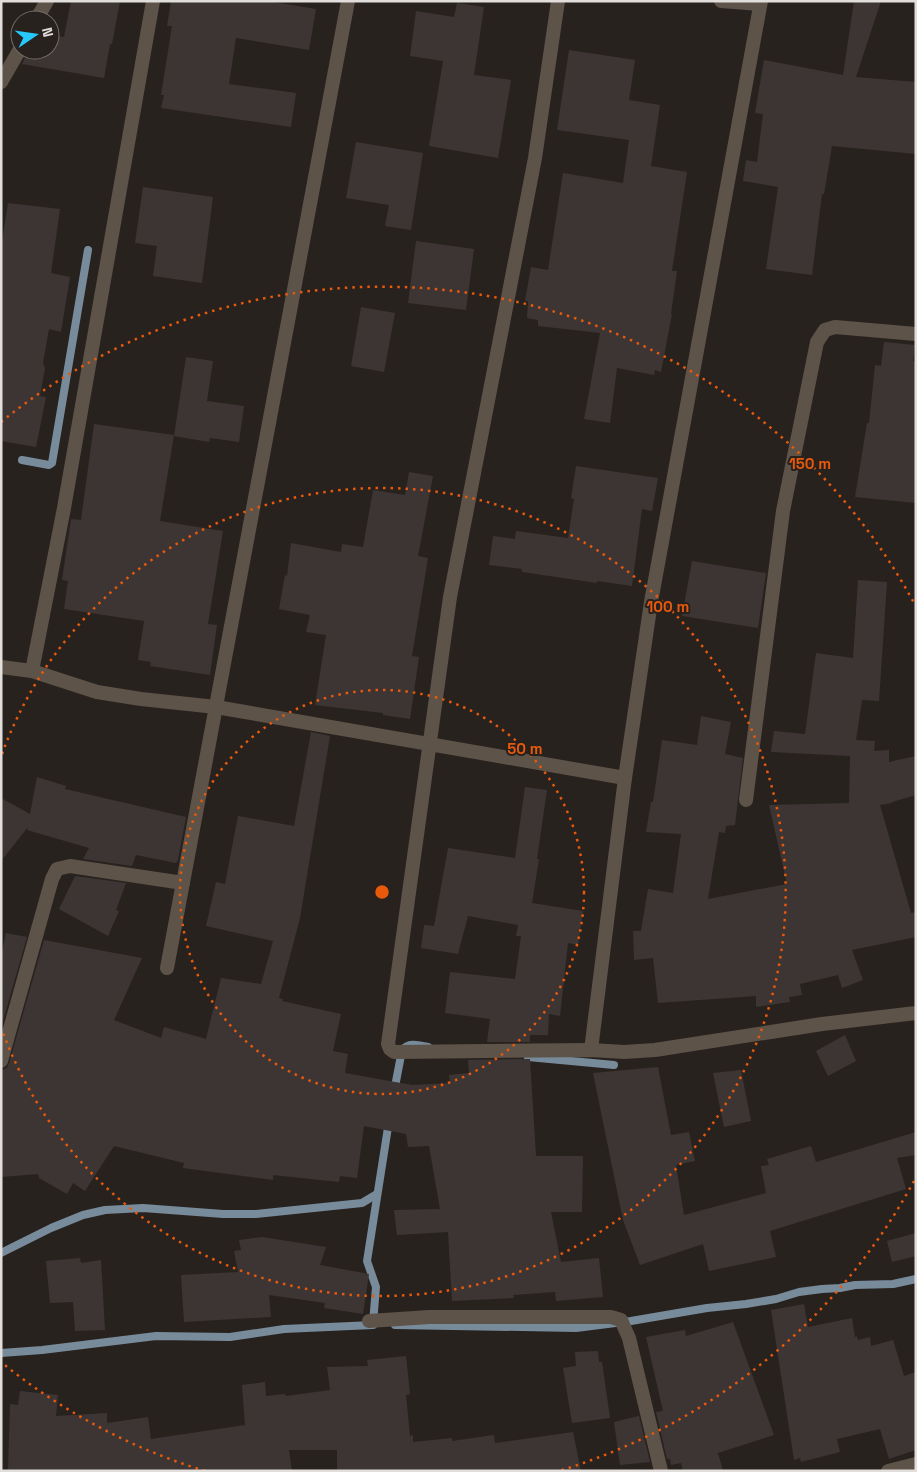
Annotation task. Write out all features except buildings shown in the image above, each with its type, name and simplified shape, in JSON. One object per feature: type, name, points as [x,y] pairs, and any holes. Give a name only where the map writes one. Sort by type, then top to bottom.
[{"type":"street","points":[[32,670],[64,508],[153,1]]},
{"type":"street","points":[[167,968],[348,1]]},
{"type":"street","points":[[558,1],[536,158],[450,597],[388,1044],[394,1052],[591,1050],[624,1052],[655,1050],[822,1024],[916,1013]]},
{"type":"street","points":[[591,1050],[651,602],[760,3],[721,1]]},
{"type":"street","points":[[1,82],[14,60]]},
{"type":"street","points":[[746,800],[783,511],[817,342],[825,330],[835,327],[916,334]]},
{"type":"street","points":[[1,667],[32,670],[97,692],[216,707],[626,778]]},
{"type":"street","points":[[1,1061],[52,879],[57,869],[70,866],[184,883]]},
{"type":"street","points":[[369,1321],[429,1317],[611,1317],[621,1320],[629,1338],[661,1471]]},
{"type":"street","points":[[888,1471],[916,1464]]},
{"type":"waterway","points":[[22,460],[49,465],[52,463],[88,250]]},
{"type":"waterway","points":[[394,1092],[402,1050],[411,1045],[428,1047]]},
{"type":"waterway","points":[[528,1057],[614,1065]]},
{"type":"waterway","points":[[373,1323],[376,1287],[367,1261],[389,1121]]},
{"type":"waterway","points":[[1,1253],[51,1228],[83,1215],[105,1210],[143,1208],[223,1214],[256,1214],[362,1203],[377,1194]]},
{"type":"waterway","points":[[395,1325],[576,1328],[746,1304],[776,1299],[799,1292],[855,1285],[893,1284],[916,1279]]},
{"type":"waterway","points":[[1,1353],[156,1336],[230,1337],[284,1329],[373,1325]]}]
